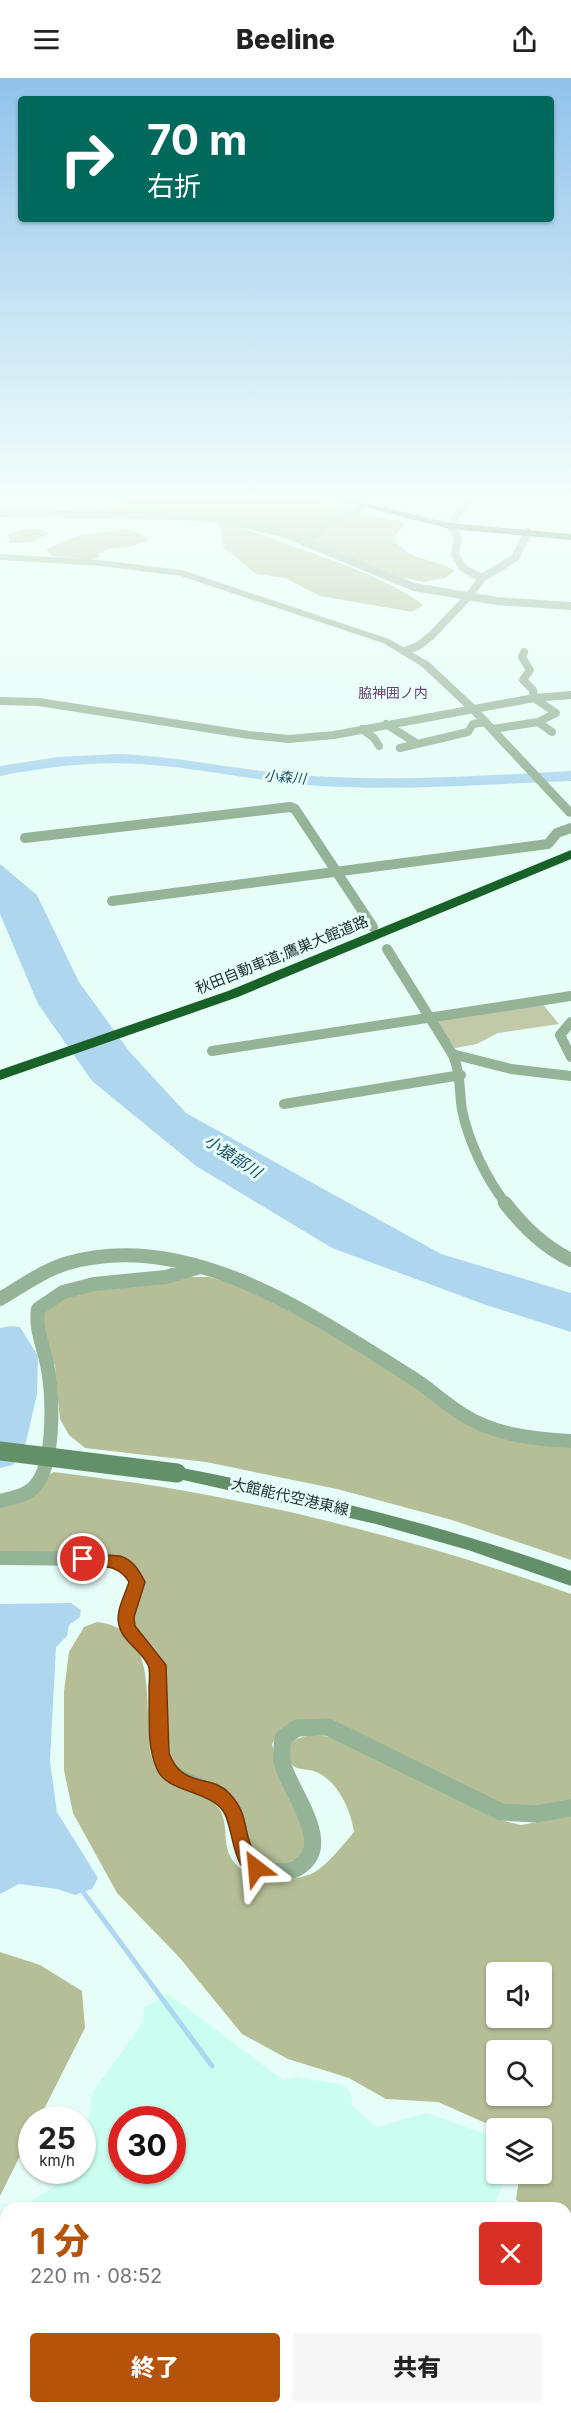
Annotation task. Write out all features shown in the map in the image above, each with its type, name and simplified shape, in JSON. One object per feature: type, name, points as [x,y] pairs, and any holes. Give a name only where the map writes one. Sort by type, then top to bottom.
[{"type":"highway","name":"秋田自動車道;鷹巣大館道路","points":[[197,1011],[571,854]]},
{"type":"highway","name":"秋田自動車道;鷹巣大館道路","points":[[0,1079],[197,1011],[390,940],[571,862]]},
{"type":"main road","name":"大館能代空港東線","points":[[0,1451],[177,1473],[328,1504],[536,1566],[571,1579]]},
{"type":"street","points":[[284,607],[386,641],[425,664],[472,708],[571,814]]},
{"type":"street","points":[[405,651],[418,646],[432,635],[459,607]]},
{"type":"street","points":[[400,748],[468,732],[473,724],[489,726],[538,722],[556,713],[534,698],[533,690],[523,680],[530,670],[522,657],[524,652]]},
{"type":"street","points":[[0,702],[14,700],[39,702],[266,738],[315,738],[472,708],[534,698],[570,696]]},
{"type":"street","points":[[551,709],[569,700],[570,696]]},
{"type":"street","points":[[538,722],[552,732]]},
{"type":"street","points":[[386,724],[416,743]]},
{"type":"street","points":[[362,729],[374,738],[379,746]]},
{"type":"street","points":[[25,838],[285,806],[295,809],[373,927]]},
{"type":"street","points":[[112,901],[548,844],[559,831],[571,828]]},
{"type":"street","points":[[387,949],[452,1054],[461,1075],[463,1115],[484,1168],[511,1210],[542,1244],[560,1256],[571,1260]]},
{"type":"street","points":[[212,1051],[571,996]]},
{"type":"street","points":[[571,1022],[560,1035],[571,1057]]},
{"type":"street","points":[[452,1054],[478,1063],[515,1071],[571,1076]]},
{"type":"street","points":[[284,1104],[461,1075]]},
{"type":"street","points":[[0,1299],[75,1261],[102,1257],[167,1258],[238,1279],[305,1312],[424,1385],[463,1415],[493,1428],[527,1437],[571,1441]]},
{"type":"street","points":[[0,1501],[25,1494],[37,1485],[51,1444],[48,1372],[35,1322],[38,1309],[63,1292],[94,1284],[166,1277],[201,1267]]},
{"type":"street","points":[[0,1558],[104,1559],[120,1562],[130,1570],[137,1582],[126,1617],[127,1627],[157,1665],[160,1753],[166,1770],[179,1779],[220,1795],[234,1812],[246,1857],[256,1868],[278,1872],[297,1868],[311,1855],[314,1835],[283,1766],[281,1753],[283,1738],[297,1728],[328,1727],[501,1812],[523,1816],[540,1815],[571,1808]]},
{"type":"shaded area","points":[[383,607],[420,607],[412,612]]},
{"type":"shaded area","points":[[541,1002],[559,1024],[498,1033],[477,1044],[455,1048],[434,1018]]},
{"type":"shaded area","points":[[182,1277],[209,1277],[237,1285],[282,1307],[429,1393],[460,1419],[571,1445],[571,1560],[452,1520],[337,1489],[206,1462],[85,1448],[69,1435],[60,1419],[55,1366],[41,1323],[45,1309],[65,1295]]},
{"type":"shaded area","points":[[54,1472],[214,1496],[317,1519],[471,1561],[571,1594],[571,1801],[529,1810],[506,1806],[327,1720],[281,1729],[272,1744],[275,1759],[305,1832],[303,1855],[280,1864],[255,1860],[238,1807],[179,1774],[169,1763],[165,1745],[162,1663],[134,1626],[131,1616],[143,1580],[135,1566],[120,1558],[0,1554],[0,1504],[35,1492],[47,1476]]},
{"type":"shaded area","points":[[97,1622],[115,1627],[128,1636],[137,1648],[143,1663],[150,1750],[156,1767],[170,1782],[214,1803],[222,1816],[231,1858],[237,1866],[256,1876],[291,1879],[311,1874],[328,1861],[354,1832],[350,1814],[342,1796],[330,1781],[314,1771],[297,1768],[291,1763],[288,1745],[306,1736],[339,1739],[496,1819],[521,1825],[571,1816],[571,2202],[518,2202],[516,2199],[518,2184],[552,2184],[552,2118],[486,2118],[486,2123],[438,2102],[386,2099],[349,2078],[288,2059],[242,2034],[179,1957],[117,1893],[73,1813],[64,1770],[64,1691],[69,1652],[84,1627]]},
{"type":"shaded area","points":[[0,1952],[40,1965],[82,1991],[85,2028],[46,2106],[18,2106],[18,2160],[0,2196]]},
{"type":"shaded area","points":[[168,1994],[283,2080],[297,2077],[344,2085],[352,2096],[351,2105],[377,2127],[427,2113],[486,2134],[486,2184],[502,2184],[496,2202],[30,2202],[58,2184],[96,2184],[96,2106],[91,2106],[93,2092],[143,2022],[144,2007]]},
{"type":"water","name":"小猿部川","points":[[0,864],[37,895],[79,982],[129,1051],[186,1113],[441,1254],[571,1293],[571,1332],[486,1305],[332,1248],[196,1166],[92,1081],[38,1004],[0,914]]},
{"type":"water","points":[[20,1327],[38,1356],[37,1394],[26,1442],[13,1465],[0,1468],[0,1328]]},
{"type":"water","points":[[71,1603],[81,1610],[80,1617],[69,1625],[67,1636],[56,1647],[50,1761],[57,1812],[98,1878],[92,1889],[75,1895],[57,1889],[19,1884],[0,1894],[0,1604]]},
{"type":"waterway","name":"小森川","points":[[0,771],[58,762],[118,759],[161,761],[289,779],[324,781],[430,782],[571,776]]},
{"type":"waterway","points":[[83,1892],[212,2066]]},
{"type":"district","name":"脇神囲ノ内","points":[[393,693]]},
{"type":"route","points":[[83,1559],[120,1562],[130,1570],[137,1582],[126,1617],[127,1627],[157,1665],[160,1753],[166,1770],[179,1779],[220,1795],[234,1812],[246,1857],[256,1868]]}]
